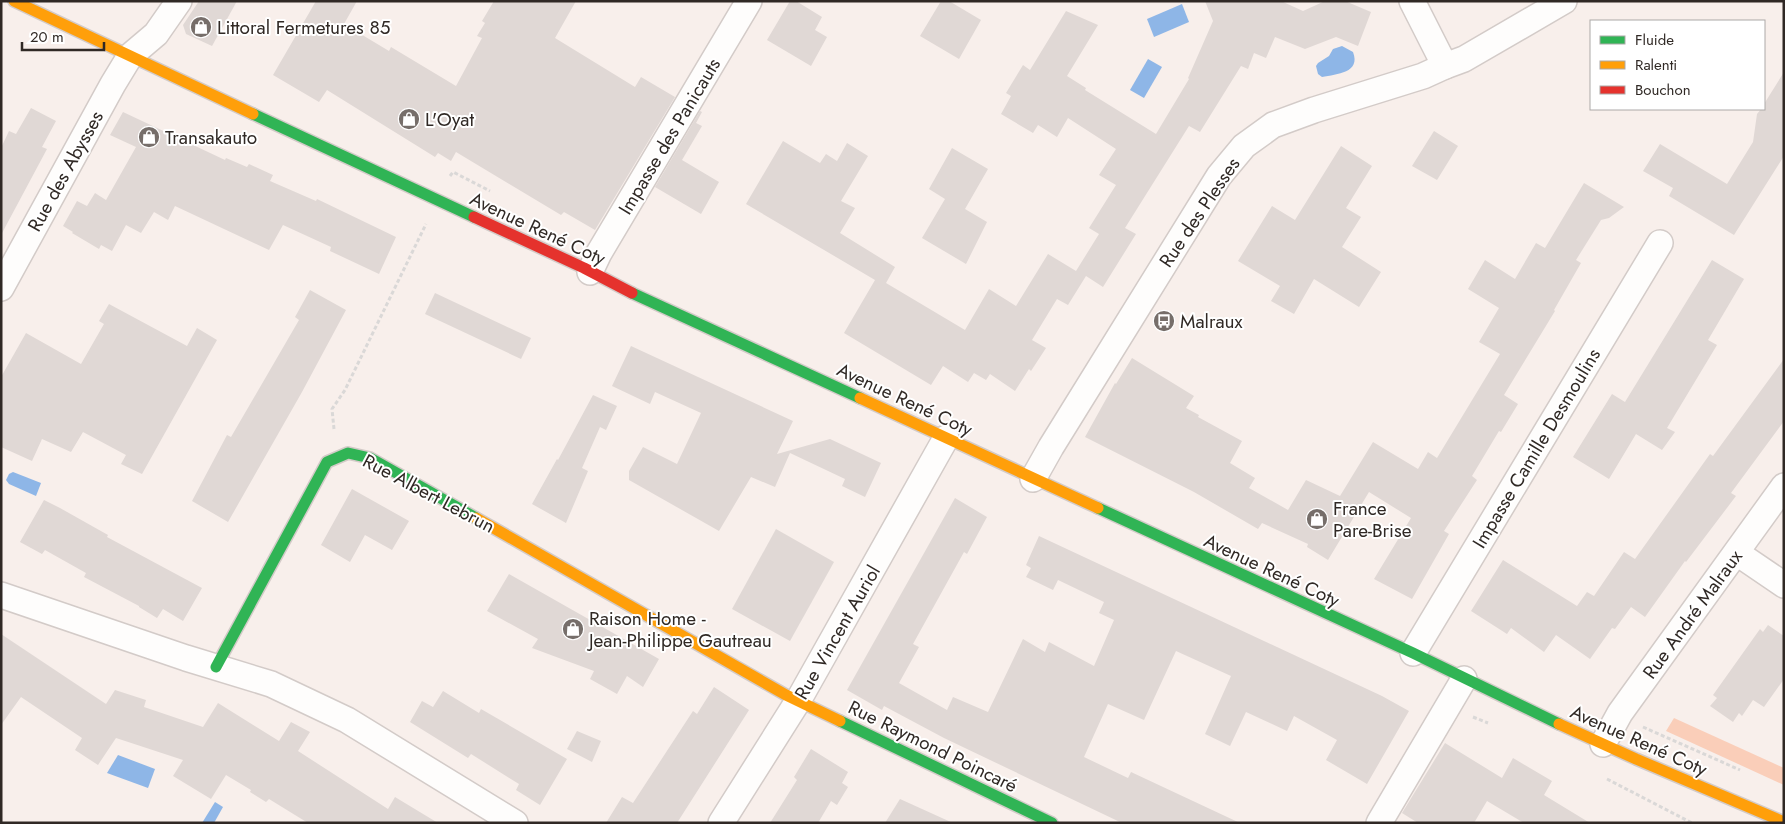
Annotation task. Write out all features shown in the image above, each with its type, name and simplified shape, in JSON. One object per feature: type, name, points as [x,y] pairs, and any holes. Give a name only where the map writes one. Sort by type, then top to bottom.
[{"type":"main road","name":"Avenue René Coty","points":[[14,1],[1033,479],[1413,653],[1603,744],[1784,822]]},
{"type":"main road","name":"Rue Albert Lebrun","points":[[216,667],[327,462],[344,452],[370,458],[798,701]]},
{"type":"main road","name":"Rue Raymond Poincaré","points":[[798,701],[1052,823]]},
{"type":"street","name":"Rue des Abysses","points":[[1,288],[130,56],[156,34],[179,1]]},
{"type":"street","name":"Impasse des Panicauts","points":[[590,272],[599,253],[749,1]]},
{"type":"street","points":[[1412,1],[1445,66]]},
{"type":"street","name":"Rue des Plesses","points":[[1033,479],[1219,176],[1244,146],[1273,126],[1314,110],[1423,76],[1464,59],[1564,1]]},
{"type":"street","name":"Impasse Camille Desmoulins","points":[[1413,653],[1660,243]]},
{"type":"street","name":"Rue Vincent Auriol","points":[[721,823],[798,701],[946,438]]},
{"type":"street","name":"Rue André Malraux","points":[[1603,744],[1620,713],[1784,486]]},
{"type":"street","points":[[1737,553],[1784,585]]},
{"type":"street","points":[[1,595],[271,684],[348,720],[515,823]]},
{"type":"street","points":[[1379,823],[1464,679]]},
{"type":"path","points":[[337,457],[332,409],[345,390],[427,221]]},
{"type":"path","points":[[1471,716],[1496,727]]},
{"type":"path","points":[[1641,726],[1748,774]]},
{"type":"path","points":[[1600,775],[1692,823]]},
{"type":"shaded area","points":[[1674,718],[1784,768],[1784,785],[1666,731]]},
{"type":"water","points":[[1182,4],[1189,22],[1154,37],[1147,19]]},
{"type":"water","points":[[1342,46],[1353,52],[1354,64],[1346,71],[1322,77],[1318,74],[1316,66],[1329,56],[1333,49]]},
{"type":"water","points":[[1148,59],[1162,67],[1144,98],[1130,90]]},
{"type":"water","points":[[13,472],[41,483],[36,496],[9,484],[6,480],[9,474]]},
{"type":"water","points":[[118,755],[155,769],[148,788],[107,773]]},
{"type":"water","points":[[215,802],[223,807],[214,823],[202,823]]},
{"type":"building","points":[[199,1],[237,1],[212,46],[186,34],[183,25]]},
{"type":"building","points":[[316,1],[357,1],[344,24],[389,51],[391,47],[456,86],[482,38],[477,36],[485,23],[482,21],[494,1],[576,1],[555,38],[635,87],[641,77],[675,97],[595,230],[564,212],[561,215],[456,152],[451,161],[438,153],[435,157],[327,90],[319,102],[273,75]]},
{"type":"building","points":[[790,1],[796,1],[822,17],[815,30],[827,37],[811,66],[767,40]]},
{"type":"building","points":[[941,1],[949,1],[981,20],[959,59],[920,36]]},
{"type":"building","points":[[1205,1],[1281,1],[1303,11],[1325,1],[1345,1],[1371,12],[1358,46],[1336,37],[1305,49],[1275,37],[1266,58],[1254,53],[1248,69],[1241,66],[1200,132],[1189,126],[1125,228],[1136,234],[1103,287],[1086,276],[1068,305],[1057,299],[1032,340],[1046,348],[1031,371],[1029,369],[1015,391],[990,374],[986,380],[974,373],[968,382],[943,366],[931,385],[844,333],[875,280],[746,204],[783,141],[820,163],[826,154],[837,161],[847,143],[868,156],[841,201],[855,208],[840,233],[895,267],[886,283],[965,330],[989,289],[1016,306],[1048,254],[1076,271],[1099,234],[1089,228],[1116,185],[1099,175],[1116,149],[1068,118],[1057,137],[1038,125],[1033,133],[1001,114],[1011,96],[1006,93],[1023,65],[1030,70],[1066,11],[1098,25],[1067,76],[1086,88],[1085,90],[1156,134],[1189,79],[1213,21]]},
{"type":"building","points":[[1784,72],[1784,156],[1734,235],[1669,196],[1673,188],[1643,171],[1660,144],[1727,184],[1753,142],[1757,114],[1760,110],[1765,110],[1765,102]]},
{"type":"building","points":[[31,108],[56,121],[42,147],[47,149],[1,235],[1,148],[9,131],[16,134]]},
{"type":"building","points":[[700,111],[702,112],[696,123],[702,126],[682,160],[719,182],[701,214],[655,187]]},
{"type":"building","points":[[123,112],[225,160],[226,158],[247,167],[249,164],[273,175],[270,181],[316,201],[317,199],[396,237],[379,274],[330,251],[331,247],[283,225],[269,250],[175,206],[168,220],[154,212],[141,233],[126,225],[112,251],[101,245],[99,249],[72,233],[63,226],[77,201],[87,206],[95,193],[106,200],[136,147],[110,135]]},
{"type":"building","points":[[1434,131],[1458,146],[1437,180],[1412,166]]},
{"type":"building","points":[[1341,146],[1372,166],[1346,208],[1361,217],[1342,247],[1381,272],[1359,307],[1314,279],[1294,314],[1271,301],[1280,286],[1238,261],[1272,206],[1295,220]]},
{"type":"building","points":[[952,148],[988,169],[965,209],[987,222],[966,264],[922,238],[945,199],[929,189]]},
{"type":"building","points":[[1584,183],[1624,207],[1609,218],[1601,220],[1576,260],[1581,263],[1555,311],[1504,395],[1518,404],[1472,476],[1477,480],[1444,531],[1449,534],[1412,599],[1374,579],[1411,518],[1369,492],[1328,560],[1307,547],[1308,544],[1262,523],[1258,529],[1194,492],[1085,437],[1115,383],[1132,358],[1194,396],[1186,408],[1199,415],[1198,417],[1242,441],[1230,463],[1255,478],[1249,488],[1288,510],[1306,480],[1340,496],[1373,442],[1418,469],[1428,452],[1437,458],[1500,354],[1479,342],[1499,308],[1468,289],[1485,260],[1515,279],[1536,243],[1545,248]]},
{"type":"building","points":[[1712,260],[1744,279],[1708,340],[1717,345],[1667,428],[1675,432],[1662,450],[1636,434],[1609,479],[1573,457],[1612,394],[1625,402]]},
{"type":"building","points":[[310,290],[346,310],[228,522],[192,501],[227,435],[231,437],[299,320],[295,317]]},
{"type":"building","points":[[435,293],[531,338],[521,359],[425,314]]},
{"type":"building","points":[[109,304],[187,346],[197,328],[217,340],[142,474],[121,464],[126,455],[83,432],[71,452],[42,439],[32,461],[1,447],[1,377],[26,333],[81,364],[104,324],[99,321]]},
{"type":"building","points":[[631,346],[793,421],[777,454],[830,439],[881,463],[865,497],[842,486],[845,479],[790,453],[775,487],[751,477],[719,531],[629,480],[629,471],[643,447],[677,464],[701,413],[655,392],[650,404],[612,386]]},
{"type":"building","points":[[1784,359],[1784,421],[1731,493],[1736,496],[1685,561],[1645,617],[1631,607],[1615,629],[1612,628],[1590,659],[1556,635],[1544,652],[1511,628],[1507,634],[1471,611],[1503,560],[1577,606],[1587,592],[1594,596],[1624,552],[1635,559],[1710,454],[1713,456]]},
{"type":"building","points":[[593,395],[617,406],[606,430],[600,427],[582,468],[588,471],[566,523],[532,504]]},
{"type":"building","points":[[352,489],[409,521],[392,550],[365,535],[350,562],[321,545]]},
{"type":"building","points":[[955,498],[987,517],[967,554],[964,552],[913,644],[919,647],[899,683],[947,710],[953,697],[988,712],[1023,639],[1045,652],[1049,642],[1094,666],[1114,620],[1099,613],[1104,602],[1058,580],[1053,590],[1026,577],[1031,568],[1026,565],[1039,536],[1382,696],[1409,711],[1367,784],[1326,760],[1337,740],[1294,716],[1287,731],[1246,712],[1230,746],[1205,734],[1231,676],[1176,651],[1144,720],[1108,704],[1084,757],[1128,778],[1131,772],[1240,823],[1122,823],[944,738],[884,706],[882,710],[847,690]]},
{"type":"building","points":[[44,500],[108,535],[107,537],[202,588],[183,621],[163,609],[157,618],[139,606],[84,577],[86,573],[45,550],[42,554],[20,542]]},
{"type":"building","points":[[776,529],[834,562],[790,641],[732,609]]},
{"type":"building","points":[[509,574],[659,659],[643,687],[627,676],[617,694],[590,679],[594,671],[532,648],[538,639],[487,611]]},
{"type":"building","points":[[1768,625],[1784,636],[1784,679],[1764,707],[1753,700],[1742,716],[1739,713],[1733,722],[1710,706],[1717,698],[1713,695],[1760,629],[1763,632]]},
{"type":"building","points":[[1,634],[106,704],[115,690],[146,700],[144,707],[203,727],[218,703],[279,741],[291,722],[310,732],[298,751],[388,809],[395,797],[438,823],[308,823],[269,799],[266,802],[250,792],[251,790],[226,775],[211,799],[173,776],[183,760],[116,738],[98,765],[75,750],[82,738],[21,697],[1,725]]},
{"type":"building","points":[[714,687],[749,710],[677,823],[606,823],[622,797],[633,803],[693,711],[697,714]]},
{"type":"building","points":[[443,691],[479,713],[481,709],[567,759],[540,805],[516,790],[519,784],[471,754],[468,758],[410,722],[422,701],[433,707]]},
{"type":"building","points":[[577,731],[601,741],[592,762],[567,749]]},
{"type":"building","points":[[1445,743],[1502,778],[1513,758],[1552,781],[1544,795],[1590,823],[1524,823],[1487,801],[1474,823],[1418,823],[1402,813]]},
{"type":"building","points":[[811,749],[848,772],[842,783],[848,787],[837,805],[831,801],[818,823],[770,823],[797,780],[794,777]]},
{"type":"building","points":[[900,799],[953,823],[885,823]]},
{"type":"traffic: fast","points":[[253,114],[474,217]]},
{"type":"traffic: fast","points":[[632,293],[860,398]]},
{"type":"traffic: fast","points":[[216,667],[327,462],[348,453],[370,458],[476,518]]},
{"type":"traffic: fast","points":[[1098,508],[1413,653],[1559,724]]},
{"type":"traffic: fast","points":[[840,721],[1052,823]]},
{"type":"traffic: slow","points":[[14,1],[253,114]]},
{"type":"traffic: slow","points":[[860,398],[1098,508]]},
{"type":"traffic: slow","points":[[476,518],[786,695],[840,721]]},
{"type":"traffic: slow","points":[[1559,724],[1784,822]]},
{"type":"traffic: jam","points":[[474,217],[584,268],[632,293]]},
{"type":"place","name":"Littoral Fermetures 85","points":[[201,27]]},
{"type":"place","name":"L'Oyat","points":[[409,119]]},
{"type":"place","name":"Transakauto","points":[[149,137]]},
{"type":"place","name":"Malraux","points":[[1164,321]]},
{"type":"place","name":"France Pare-Brise","points":[[1317,519]]},
{"type":"place","name":"Raison Home - Jean-Philippe Gautreau","points":[[573,629]]}]
